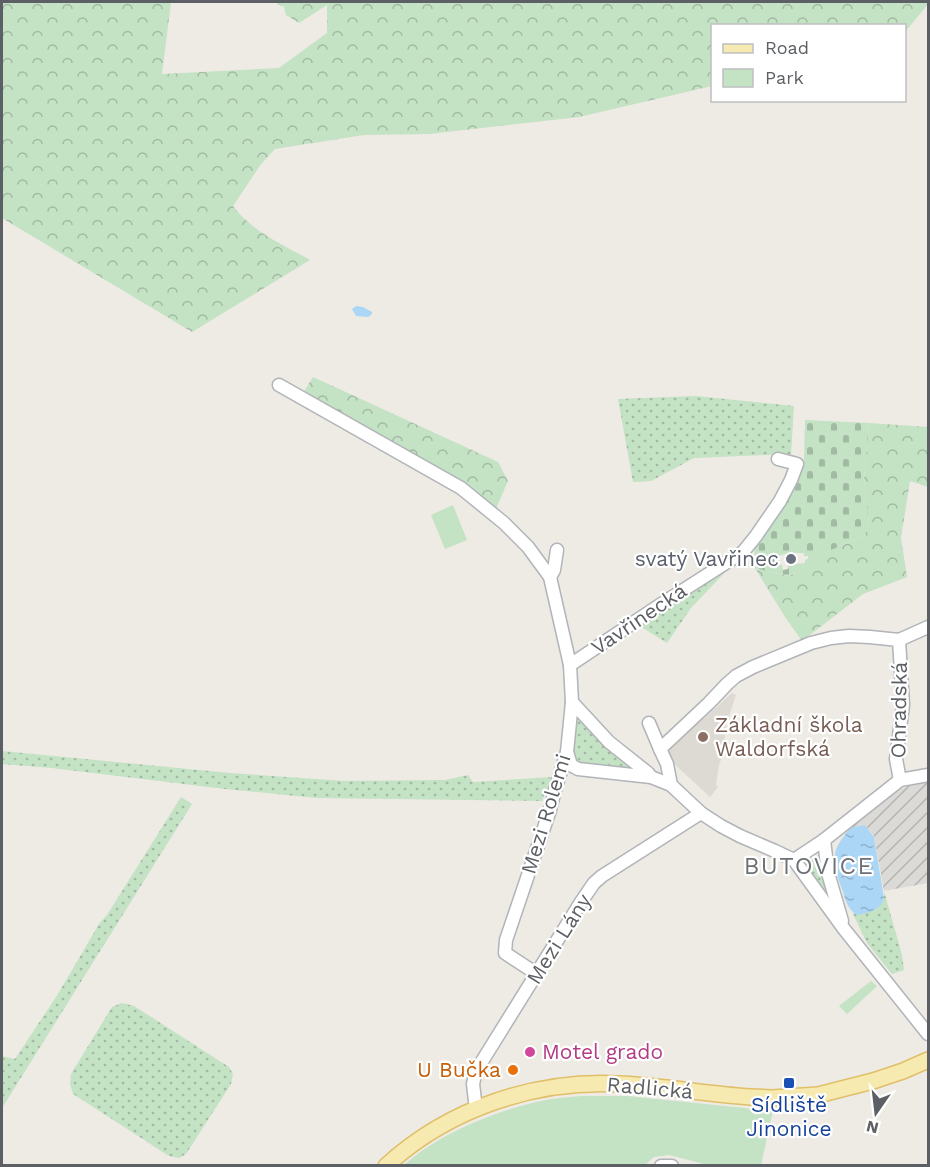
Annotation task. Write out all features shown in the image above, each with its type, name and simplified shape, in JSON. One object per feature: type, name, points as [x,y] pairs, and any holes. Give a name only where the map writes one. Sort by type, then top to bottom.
[{"type":"main road","name":"Radlická","points":[[386,1166],[420,1139],[476,1109],[538,1089],[573,1084],[620,1084],[752,1097],[818,1095],[873,1081],[928,1060]]},
{"type":"street","name":"Mezi Rolemi","points":[[279,385],[461,488],[504,523],[528,547],[550,577],[570,665],[572,702],[567,752],[506,940],[505,953],[537,974]]},
{"type":"street","name":"Vavřinecká","points":[[570,665],[743,552],[780,501],[797,464],[778,459]]},
{"type":"street","points":[[550,577],[554,570],[557,550]]},
{"type":"street","points":[[660,749],[736,676],[753,667],[811,643],[831,638],[849,636],[899,640],[928,627]]},
{"type":"street","name":"Ohradská","points":[[899,640],[903,705],[896,759],[900,780]]},
{"type":"street","points":[[572,702],[609,742],[651,777]]},
{"type":"street","points":[[649,723],[668,764],[671,785]]},
{"type":"street","points":[[567,752],[571,765],[578,769],[651,777],[671,785],[701,813],[740,836],[794,860],[844,929],[928,1034]]},
{"type":"street","points":[[794,860],[824,840],[900,780],[928,775]]},
{"type":"street","name":"Mezi Lány","points":[[476,1109],[473,1084],[477,1071],[594,883],[701,813]]},
{"type":"street","points":[[824,840],[828,873],[844,929]]},
{"type":"street","points":[[661,1166],[672,1166]]},
{"type":"shaded area","name":"Základní škola Waldorfská","points":[[732,693],[736,695],[726,725],[723,754],[716,785],[718,787],[710,797],[670,760],[665,750]]},
{"type":"shaded area","points":[[921,780],[928,780],[928,883],[884,891],[874,836],[865,825],[850,828],[884,797]]},
{"type":"green space","points":[[2,2],[171,2],[162,74],[279,68],[327,33],[327,5],[299,23],[286,15],[284,7],[274,2],[928,2],[906,31],[906,24],[711,24],[711,86],[579,117],[429,134],[364,135],[275,149],[261,164],[233,206],[258,230],[310,260],[192,332],[2,218]]},
{"type":"green space","points":[[313,377],[498,462],[508,481],[495,511],[303,393]]},
{"type":"green space","points":[[696,396],[794,406],[791,454],[694,458],[651,481],[633,482],[618,399]]},
{"type":"green space","points":[[805,420],[869,423],[864,479],[869,527],[863,536],[822,554],[796,573],[787,576],[755,568],[754,563],[759,564],[760,557],[754,556],[755,549],[793,491],[804,459]],"holes":[[[804,553],[804,556],[808,556],[805,563],[788,565],[788,569],[783,570],[782,565],[777,563],[781,555]]]},
{"type":"green space","points":[[869,423],[928,427],[928,487],[910,481],[901,538],[907,577],[863,594],[802,641],[755,568],[787,576],[796,573],[822,554],[863,536],[869,527],[864,479]]},
{"type":"green space","points":[[453,505],[467,540],[445,549],[431,515]]},
{"type":"green space","points":[[731,566],[691,608],[667,643],[638,625]]},
{"type":"green space","points":[[574,710],[645,774],[580,765],[572,753]]},
{"type":"green space","points":[[2,751],[230,773],[345,781],[445,780],[468,775],[473,782],[552,777],[542,801],[317,798],[2,764]]},
{"type":"green space","points":[[181,797],[192,804],[2,1108],[2,1056],[15,1059]]},
{"type":"green space","points":[[819,855],[828,893],[826,895],[804,865]]},
{"type":"green space","points":[[884,891],[904,970],[892,974],[867,943],[852,912],[854,914],[875,909],[882,903]]},
{"type":"green space","points":[[871,981],[877,986],[847,1014],[839,1006]]},
{"type":"green space","points":[[122,1003],[134,1006],[229,1067],[233,1074],[231,1084],[186,1154],[179,1158],[169,1156],[73,1094],[70,1084],[71,1074],[112,1007]]},
{"type":"green space","points":[[582,1096],[627,1096],[773,1111],[761,1165],[708,1165],[669,1155],[654,1157],[644,1166],[404,1165],[418,1153],[451,1133],[487,1117],[541,1101]]},
{"type":"water","points":[[356,306],[363,307],[372,314],[368,317],[356,316],[352,309]]},
{"type":"water","points":[[865,825],[874,837],[884,898],[877,908],[857,915],[845,898],[836,869],[835,856],[836,849],[850,829]]},
{"type":"place","name":"svatý Vavřinec","points":[[791,559]]},
{"type":"place","name":"Základní škola Waldorfská","points":[[703,737]]},
{"type":"place","name":"Motel grado","points":[[530,1052]]},
{"type":"place","name":"U Bučka","points":[[513,1070]]},
{"type":"place","name":"Sídliště Jinonice","points":[[789,1083]]},
{"type":"district","name":"BUTOVICE","points":[[809,866]]}]
